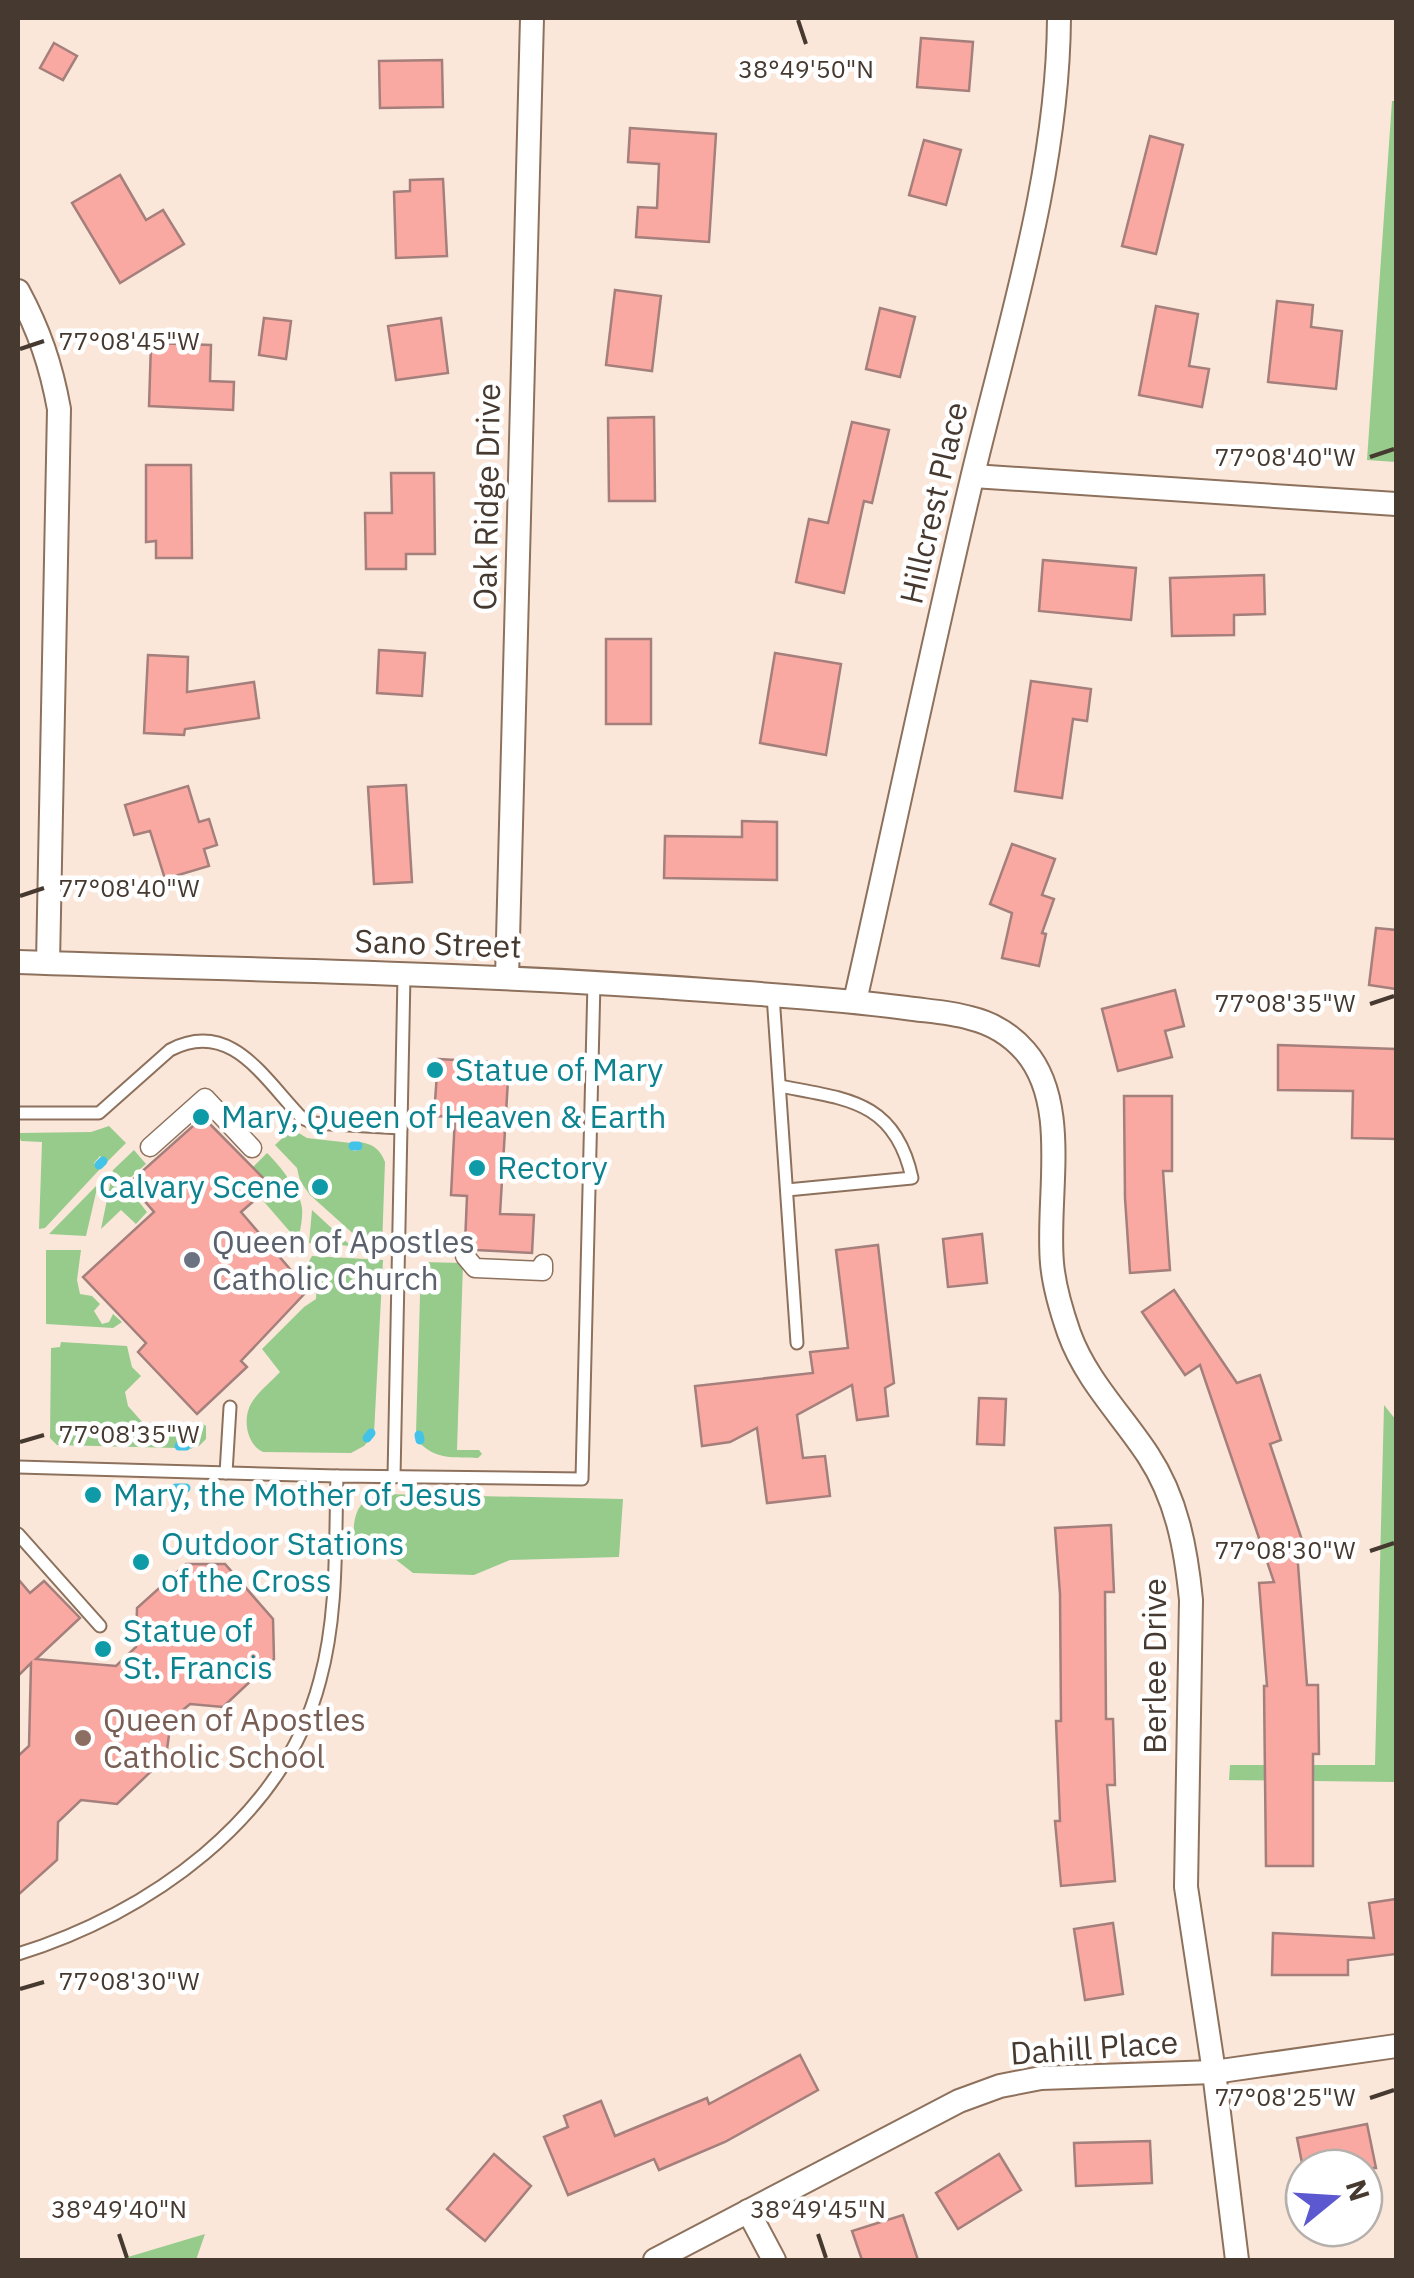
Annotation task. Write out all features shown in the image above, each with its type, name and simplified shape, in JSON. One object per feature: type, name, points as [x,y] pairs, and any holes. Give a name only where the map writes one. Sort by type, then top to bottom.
[{"type":"street","name":"Oak Ridge Drive","points":[[507,978],[532,18]]},
{"type":"street","name":"Hillcrest Place","points":[[855,1001],[1038,207],[1051,132],[1060,18]]},
{"type":"street","points":[[18,291],[39,331],[59,409],[48,963]]},
{"type":"street","points":[[973,476],[1396,504]]},
{"type":"street","name":"Sano Street","points":[[18,962],[594,982],[855,1001]]},
{"type":"street","name":"Berlee Drive","points":[[855,1001],[967,1017],[987,1024],[1023,1048],[1038,1067],[1052,1112],[1052,1263],[1059,1304],[1075,1348],[1095,1385],[1148,1454],[1175,1508],[1186,1553],[1191,1600],[1186,1887],[1237,2260]]},
{"type":"street","points":[[150,1147],[204,1098],[252,1148]]},
{"type":"street","points":[[465,1256],[475,1268],[544,1272],[543,1264]]},
{"type":"street","name":"Dahill Place","points":[[655,2260],[960,2101],[1000,2086],[1042,2078],[1214,2072],[1396,2046]]},
{"type":"street","points":[[748,2212],[774,2260]]},
{"type":"lane","points":[[394,1477],[404,975]]},
{"type":"lane","points":[[18,1467],[582,1479],[594,982]]},
{"type":"lane","points":[[773,995],[797,1343]]},
{"type":"lane","points":[[18,1113],[99,1114],[170,1050],[184,1043],[210,1039],[237,1052],[302,1118],[312,1123],[401,1128]]},
{"type":"lane","points":[[780,1086],[863,1104],[886,1120],[908,1160],[912,1178],[787,1190]]},
{"type":"lane","points":[[226,1473],[230,1407]]},
{"type":"lane","points":[[18,1954],[97,1925],[148,1896],[224,1836],[275,1776],[310,1715],[321,1678],[330,1631],[336,1476]]},
{"type":"lane","points":[[18,1534],[100,1626]]},
{"type":"green space","points":[[1392,101],[1396,101],[1396,462],[1367,460]]},
{"type":"green space","points":[[109,1126],[126,1143],[107,1162],[100,1156],[94,1163],[100,1169],[45,1228],[39,1229],[42,1142],[21,1141],[18,1133],[91,1132]]},
{"type":"green space","points":[[292,1129],[307,1138],[351,1143],[353,1151],[361,1150],[360,1142],[365,1143],[381,1154],[385,1162],[382,1247],[367,1246],[310,1195],[297,1168],[275,1145]]},
{"type":"green space","points":[[134,1150],[146,1164],[124,1183],[147,1212],[136,1224],[121,1210],[101,1229],[113,1170]]},
{"type":"green space","points":[[267,1153],[289,1179],[301,1202],[298,1241],[259,1196],[271,1186],[253,1167]]},
{"type":"green space","points":[[98,1184],[86,1236],[49,1234]]},
{"type":"green space","points":[[312,1210],[351,1246],[309,1243]]},
{"type":"green space","points":[[46,1250],[81,1250],[77,1280],[80,1294],[92,1296],[100,1304],[94,1311],[102,1324],[109,1322],[113,1314],[122,1322],[113,1328],[46,1324]]},
{"type":"green space","points":[[312,1256],[383,1260],[374,1434],[351,1453],[263,1452],[249,1437],[247,1415],[255,1398],[280,1372],[262,1349],[316,1299],[317,1276],[307,1265]]},
{"type":"green space","points":[[421,1262],[463,1263],[457,1450],[479,1450],[482,1454],[478,1458],[432,1452],[419,1442],[421,1433],[416,1433]]},
{"type":"green space","points":[[61,1342],[127,1346],[132,1367],[141,1376],[125,1392],[128,1406],[151,1432],[191,1433],[198,1421],[206,1426],[206,1439],[190,1449],[189,1443],[177,1442],[176,1448],[57,1445],[50,1438],[51,1348],[60,1347]]},
{"type":"green space","points":[[1384,1405],[1396,1420],[1396,1782],[1229,1780],[1230,1765],[1375,1765]]},
{"type":"green space","points":[[373,1496],[623,1499],[619,1557],[510,1560],[474,1575],[413,1573],[386,1552],[356,1551],[357,1540],[353,1539],[358,1510]]},
{"type":"green space","points":[[205,2234],[196,2260],[118,2260]]},
{"type":"building","points":[[921,38],[973,42],[969,91],[917,87]]},
{"type":"building","points":[[54,43],[77,56],[63,80],[40,68]]},
{"type":"building","points":[[442,60],[443,107],[380,108],[379,61]]},
{"type":"building","points":[[630,128],[716,134],[709,242],[636,237],[638,207],[657,208],[659,164],[628,162]]},
{"type":"building","points":[[1150,136],[1183,145],[1156,254],[1122,246]]},
{"type":"building","points":[[924,140],[961,150],[946,205],[909,195]]},
{"type":"building","points":[[120,175],[146,220],[163,210],[184,244],[120,283],[72,203]]},
{"type":"building","points":[[443,179],[447,256],[396,258],[394,192],[410,191],[410,180]]},
{"type":"building","points":[[615,290],[661,296],[652,371],[606,365]]},
{"type":"building","points":[[1277,301],[1313,305],[1311,327],[1342,331],[1336,389],[1268,382]]},
{"type":"building","points":[[1156,306],[1198,314],[1189,366],[1209,369],[1202,407],[1139,395]]},
{"type":"building","points":[[880,308],[915,317],[900,377],[866,369]]},
{"type":"building","points":[[264,318],[291,321],[286,359],[259,355]]},
{"type":"building","points":[[441,318],[448,373],[396,380],[388,326]]},
{"type":"building","points":[[151,343],[211,345],[210,381],[234,382],[233,410],[149,406]]},
{"type":"building","points":[[654,417],[655,501],[609,501],[608,418]]},
{"type":"building","points":[[852,422],[889,430],[872,503],[864,501],[844,593],[796,582],[809,519],[828,523]]},
{"type":"building","points":[[146,465],[191,465],[192,558],[156,558],[156,541],[146,542]]},
{"type":"building","points":[[391,473],[434,473],[435,554],[406,554],[406,569],[366,569],[365,513],[392,513]]},
{"type":"building","points":[[1043,560],[1136,568],[1131,620],[1039,611]]},
{"type":"building","points":[[1264,575],[1265,614],[1234,615],[1234,635],[1172,636],[1170,578]]},
{"type":"building","points":[[606,639],[651,639],[651,724],[606,724]]},
{"type":"building","points":[[379,650],[425,653],[422,696],[377,693]]},
{"type":"building","points":[[775,653],[841,664],[826,755],[760,743]]},
{"type":"building","points":[[148,655],[188,657],[187,692],[254,682],[259,718],[185,729],[184,735],[144,733]]},
{"type":"building","points":[[1031,681],[1091,689],[1087,721],[1073,719],[1062,798],[1015,791]]},
{"type":"building","points":[[406,785],[412,882],[374,884],[368,787]]},
{"type":"building","points":[[188,786],[199,822],[209,819],[217,845],[204,849],[209,866],[165,879],[150,831],[134,835],[125,805]]},
{"type":"building","points":[[742,821],[777,822],[777,880],[664,878],[665,836],[742,837]]},
{"type":"building","points":[[1012,844],[1055,859],[1042,895],[1054,899],[1042,933],[1046,934],[1039,966],[1002,958],[1012,913],[990,904]]},
{"type":"building","points":[[1376,928],[1396,930],[1396,989],[1369,985]]},
{"type":"building","points":[[1175,990],[1184,1026],[1165,1031],[1172,1057],[1118,1071],[1102,1009]]},
{"type":"building","points":[[1278,1045],[1396,1049],[1396,1139],[1352,1138],[1353,1091],[1278,1090]]},
{"type":"building","name":"Rectory","points":[[438,1059],[509,1063],[500,1214],[534,1215],[532,1253],[476,1250],[465,1244],[467,1196],[451,1195],[455,1117],[434,1116]]},
{"type":"building","points":[[1124,1096],[1172,1096],[1172,1171],[1163,1171],[1170,1270],[1130,1273]]},
{"type":"building","name":"Queen of Apostles Catholic Church","points":[[203,1117],[271,1186],[241,1212],[308,1290],[241,1361],[247,1367],[197,1414],[138,1352],[146,1343],[83,1277],[154,1212],[129,1183]]},
{"type":"building","points":[[982,1234],[987,1283],[948,1287],[943,1239]]},
{"type":"building","points":[[878,1245],[894,1383],[885,1388],[888,1416],[857,1420],[852,1385],[797,1415],[803,1458],[825,1456],[830,1496],[767,1503],[757,1428],[730,1442],[702,1446],[695,1386],[813,1373],[810,1352],[848,1348],[836,1250]]},
{"type":"building","points":[[1174,1290],[1237,1383],[1260,1375],[1281,1440],[1270,1444],[1305,1549],[1297,1551],[1307,1685],[1318,1685],[1319,1754],[1313,1754],[1313,1866],[1266,1866],[1267,1686],[1259,1583],[1274,1582],[1200,1365],[1185,1375],[1142,1312]]},
{"type":"building","points":[[979,1398],[1006,1399],[1004,1445],[977,1444]]},
{"type":"building","points":[[1111,1525],[1114,1592],[1105,1592],[1106,1719],[1113,1719],[1115,1785],[1107,1785],[1115,1881],[1061,1886],[1055,1821],[1060,1821],[1056,1721],[1061,1721],[1055,1528]]},
{"type":"building","points":[[186,1564],[225,1564],[273,1619],[274,1659],[223,1707],[190,1704],[171,1720],[166,1757],[117,1804],[81,1800],[58,1822],[57,1860],[18,1895],[18,1756],[29,1746],[31,1663],[18,1676],[18,1579],[30,1593],[44,1581],[80,1618],[36,1659],[116,1666],[136,1647],[137,1608]]},
{"type":"building","points":[[1396,1899],[1396,1954],[1348,1960],[1348,1975],[1272,1975],[1273,1933],[1374,1938],[1369,1903]]},
{"type":"building","points":[[1113,1923],[1123,1994],[1085,2000],[1074,1929]]},
{"type":"building","points":[[800,2055],[818,2090],[725,2142],[659,2170],[654,2159],[568,2195],[544,2137],[568,2127],[564,2116],[601,2101],[615,2136],[707,2098],[709,2104]]},
{"type":"building","points":[[1367,2124],[1372,2148],[1299,2148],[1297,2138]]},
{"type":"building","points":[[1150,2141],[1152,2183],[1076,2186],[1074,2143]]},
{"type":"building","points":[[494,2154],[531,2186],[485,2241],[447,2209]]},
{"type":"building","points":[[999,2154],[1021,2190],[958,2229],[936,2193]]},
{"type":"building","points":[[903,2215],[918,2260],[862,2260],[852,2231]]},
{"type":"waterway","points":[[353,1146],[358,1146]]},
{"type":"waterway","points":[[99,1165],[103,1161]]},
{"type":"waterway","points":[[367,1438],[371,1433]]},
{"type":"waterway","points":[[419,1435],[420,1440]]},
{"type":"waterway","points":[[179,1446],[186,1446]]},
{"type":"waterway","points":[[176,1488],[186,1488]]},
{"type":"waterway","points":[[354,1542],[354,1549]]},
{"type":"place","name":"Statue of Mary","points":[[435,1070]]},
{"type":"place","name":"Mary, Queen of Heaven & Earth","points":[[201,1117]]},
{"type":"place","name":"Rectory","points":[[477,1168]]},
{"type":"place","name":"Calvary Scene","points":[[320,1187]]},
{"type":"place","name":"Queen of Apostles Catholic Church","points":[[192,1260]]},
{"type":"place","name":"Mary, the Mother of Jesus","points":[[93,1495]]},
{"type":"place","name":"Outdoor Stations of the Cross","points":[[141,1562]]},
{"type":"place","name":"Statue of St. Francis","points":[[103,1649]]},
{"type":"place","name":"Queen of Apostles Catholic School","points":[[83,1738]]}]
